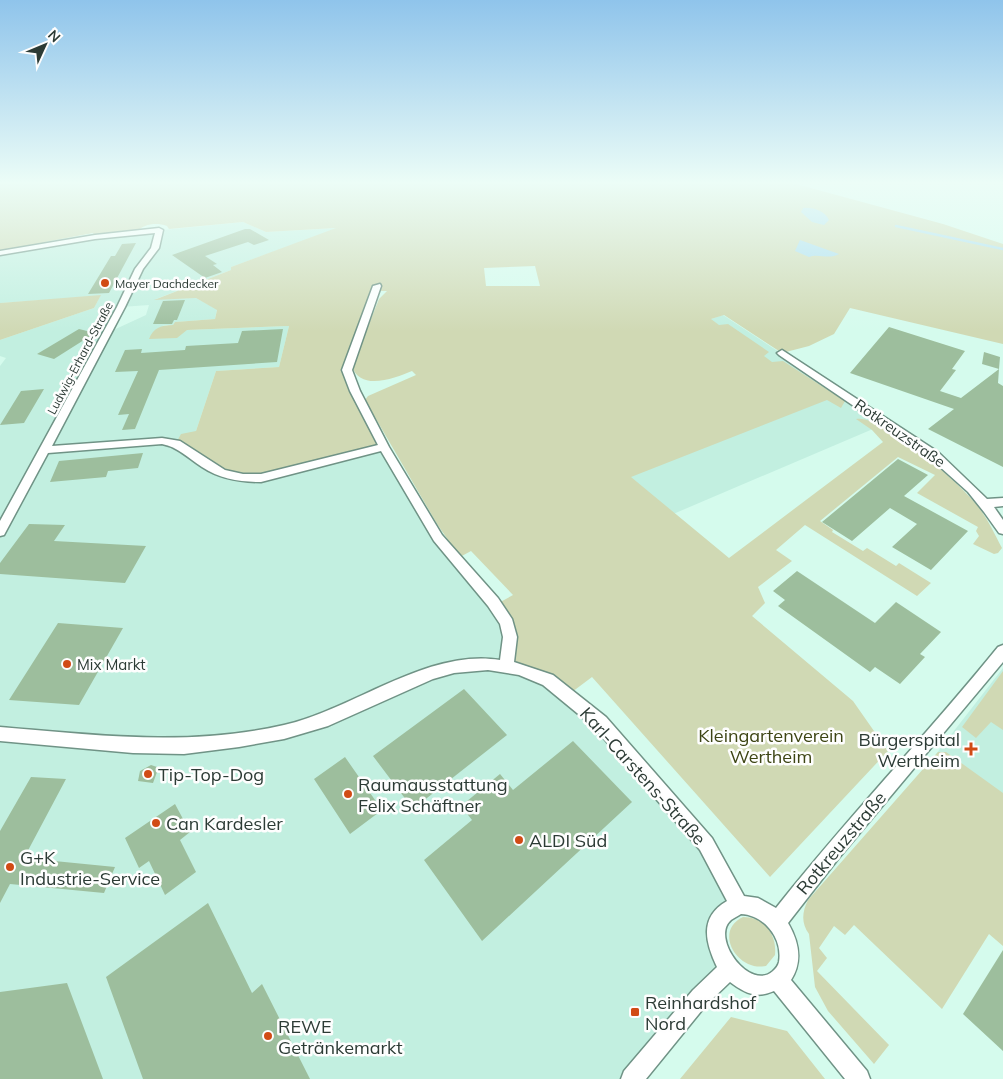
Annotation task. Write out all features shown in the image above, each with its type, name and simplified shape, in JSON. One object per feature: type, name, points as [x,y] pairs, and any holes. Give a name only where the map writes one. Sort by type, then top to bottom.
[{"type":"street","name":"Ludwig-Erhard-Straße","points":[[0,254],[148,231]]},
{"type":"street","name":"Ludwig-Erhard-Straße","points":[[0,532],[121,307],[139,268],[155,248],[159,231]]},
{"type":"street","points":[[377,286],[347,370],[355,391],[384,447],[438,538],[493,602],[507,623],[510,637],[506,667]]},
{"type":"street","name":"Rotkreuzstraße","points":[[782,354],[934,455],[956,473],[985,503],[1003,530]]},
{"type":"street","points":[[45,450],[162,441],[176,443],[222,473],[242,478],[262,478],[384,447]]},
{"type":"street","points":[[985,503],[1003,502]]},
{"type":"street","name":"Rotkreuzstraße","points":[[777,922],[804,886],[933,736],[1003,651]]},
{"type":"street","name":"Karl-Carstens-Straße","points":[[0,734],[133,745],[184,746],[239,740],[284,732],[328,719],[430,673],[454,667],[480,665],[520,669],[548,680],[600,722],[706,844],[739,905]]},
{"type":"street","points":[[748,905],[761,909],[777,922],[785,936],[789,950],[788,965],[784,973],[778,980],[770,984],[754,985],[745,982],[729,969],[719,952],[716,931],[722,914],[731,907],[748,905]]},
{"type":"street","points":[[632,1079],[700,997],[729,969]]},
{"type":"street","points":[[778,980],[859,1079]]},
{"type":"shaded area","points":[[151,231],[330,231],[231,267],[231,270],[156,299],[196,298],[217,309],[215,319],[175,322],[173,325],[162,325],[187,330],[289,326],[279,367],[216,371],[196,431],[384,447],[438,538],[568,695],[706,844],[739,905],[722,914],[729,969],[632,1079],[0,1079],[0,366],[6,358],[0,356],[0,340],[94,308],[100,296],[0,303],[0,253],[95,237]],"holes":[[[149,305],[146,315],[107,333],[121,307]]]},
{"type":"shaded area","points":[[723,315],[887,423],[645,526],[517,404]]},
{"type":"shaded area","name":"Bürgerspital Wertheim","points":[[1003,668],[1003,939],[876,831]]},
{"type":"green space","points":[[0,231],[137,231],[95,237],[93,233],[45,242],[44,247],[0,253]]},
{"type":"green space","name":"Kleingartenverein Wertheim","points":[[327,231],[965,231],[1003,244],[1003,344],[850,308],[834,334],[809,346],[782,353],[724,315],[711,319],[719,325],[728,324],[769,352],[764,356],[772,362],[783,361],[845,401],[841,408],[827,400],[631,477],[729,558],[883,442],[872,430],[856,419],[868,420],[901,438],[938,466],[954,481],[980,509],[1002,548],[998,553],[994,554],[973,544],[979,536],[976,531],[978,527],[917,493],[935,475],[898,457],[820,521],[833,530],[832,532],[863,551],[867,548],[896,566],[899,563],[931,583],[917,596],[805,525],[776,550],[792,561],[758,587],[765,603],[752,616],[853,701],[888,751],[770,877],[592,677],[568,695],[506,667],[510,637],[495,605],[513,595],[471,551],[460,557],[437,524],[365,400],[368,396],[416,375],[412,371],[397,377],[370,381],[362,379],[356,374],[352,366],[379,299],[387,291],[376,291],[347,370],[383,444],[261,478],[222,473],[176,443],[181,434],[196,431],[216,371],[279,367],[289,326],[187,330],[177,338],[149,339],[158,328],[173,325],[175,322],[215,319],[217,310],[196,298],[154,300],[231,270],[231,267]],"holes":[[[535,266],[540,286],[486,286],[484,268]]]},
{"type":"green space","points":[[101,295],[94,308],[0,340],[0,303]]},
{"type":"green space","points":[[1003,671],[1003,730],[991,722],[976,738],[962,727]]},
{"type":"green space","points":[[938,752],[946,752],[1003,793],[1003,946],[989,934],[942,1009],[854,925],[845,935],[834,926],[819,948],[827,958],[817,971],[889,1045],[874,1064],[828,1011],[815,987],[809,934],[804,922],[804,909],[808,900]]},
{"type":"green space","points":[[743,917],[758,920],[772,934],[775,955],[766,966],[755,966],[746,963],[732,949],[729,940],[730,931],[734,923]]},
{"type":"green space","points":[[731,1017],[787,1031],[825,1079],[680,1079]]},
{"type":"water","points":[[800,240],[839,254],[835,256],[809,257],[795,251]]},
{"type":"building","points":[[238,231],[254,231],[269,240],[254,245],[248,242],[205,256],[217,264],[213,265],[222,272],[205,278],[172,255]]},
{"type":"building","points":[[136,243],[109,293],[88,294],[111,256],[115,256],[122,244]]},
{"type":"building","points":[[185,300],[177,320],[174,320],[172,324],[153,324],[163,301]]},
{"type":"building","points":[[889,327],[965,351],[952,369],[956,370],[940,391],[961,398],[999,369],[998,383],[1003,386],[1003,467],[928,429],[954,409],[850,373]]},
{"type":"building","points":[[79,329],[95,333],[54,359],[37,354]]},
{"type":"building","points":[[283,329],[277,362],[159,370],[135,429],[122,430],[129,414],[118,415],[138,371],[115,372],[125,350],[142,349],[141,353],[185,350],[186,346],[238,343],[242,331]]},
{"type":"building","points":[[984,352],[1000,357],[999,369],[982,364]]},
{"type":"building","points":[[44,389],[24,423],[0,425],[21,391]]},
{"type":"building","points":[[143,453],[138,468],[108,471],[106,477],[50,482],[59,461]]},
{"type":"building","points":[[898,459],[928,475],[904,496],[968,531],[931,570],[892,547],[917,524],[890,508],[852,541],[822,522]]},
{"type":"building","points":[[29,524],[65,525],[54,541],[146,546],[125,583],[0,574],[0,563]]},
{"type":"building","points":[[797,571],[875,623],[896,602],[941,632],[920,654],[925,657],[900,684],[875,667],[870,672],[778,606],[785,600],[773,591]]},
{"type":"building","name":"Mix Markt","points":[[58,623],[123,628],[79,705],[9,700]]},
{"type":"building","points":[[464,689],[507,735],[413,809],[373,756]]},
{"type":"building","name":"ALDI Süd","points":[[573,741],[632,802],[482,941],[424,860],[472,820],[461,806],[500,774],[513,790]]},
{"type":"building","name":"Raumausstattung Felix Schäftner","points":[[345,757],[382,810],[350,834],[314,779]]},
{"type":"building","name":"Tip-Top-Dog","points":[[151,765],[157,767],[153,783],[138,781],[140,771]]},
{"type":"building","points":[[31,777],[66,779],[24,858],[115,867],[104,893],[10,884],[0,903],[0,831]]},
{"type":"building","points":[[175,804],[190,832],[180,840],[196,872],[165,895],[149,861],[139,868],[125,838]]},
{"type":"building","points":[[208,903],[252,993],[262,984],[310,1079],[143,1079],[106,977]]},
{"type":"building","points":[[1003,950],[1003,1051],[963,1014]]},
{"type":"building","points":[[67,983],[103,1079],[0,1079],[0,992]]},
{"type":"waterway","points":[[921,231],[1003,249]]},
{"type":"place","name":"Mayer Dachdecker","points":[[105,283]]},
{"type":"place","name":"Mix Markt","points":[[67,664]]},
{"type":"place","name":"Bürgerspital Wertheim","points":[[971,749]]},
{"type":"place","name":"Tip-Top-Dog","points":[[148,774]]},
{"type":"place","name":"Raumausstattung Felix Schäftner","points":[[348,794]]},
{"type":"place","name":"Can Kardesler","points":[[156,823]]},
{"type":"place","name":"ALDI Süd","points":[[519,840]]},
{"type":"place","name":"G+K Industrie-Service","points":[[10,867]]},
{"type":"place","name":"Reinhardshof Nord","points":[[635,1012]]},
{"type":"place","name":"REWE Getränkemarkt","points":[[268,1036]]}]
